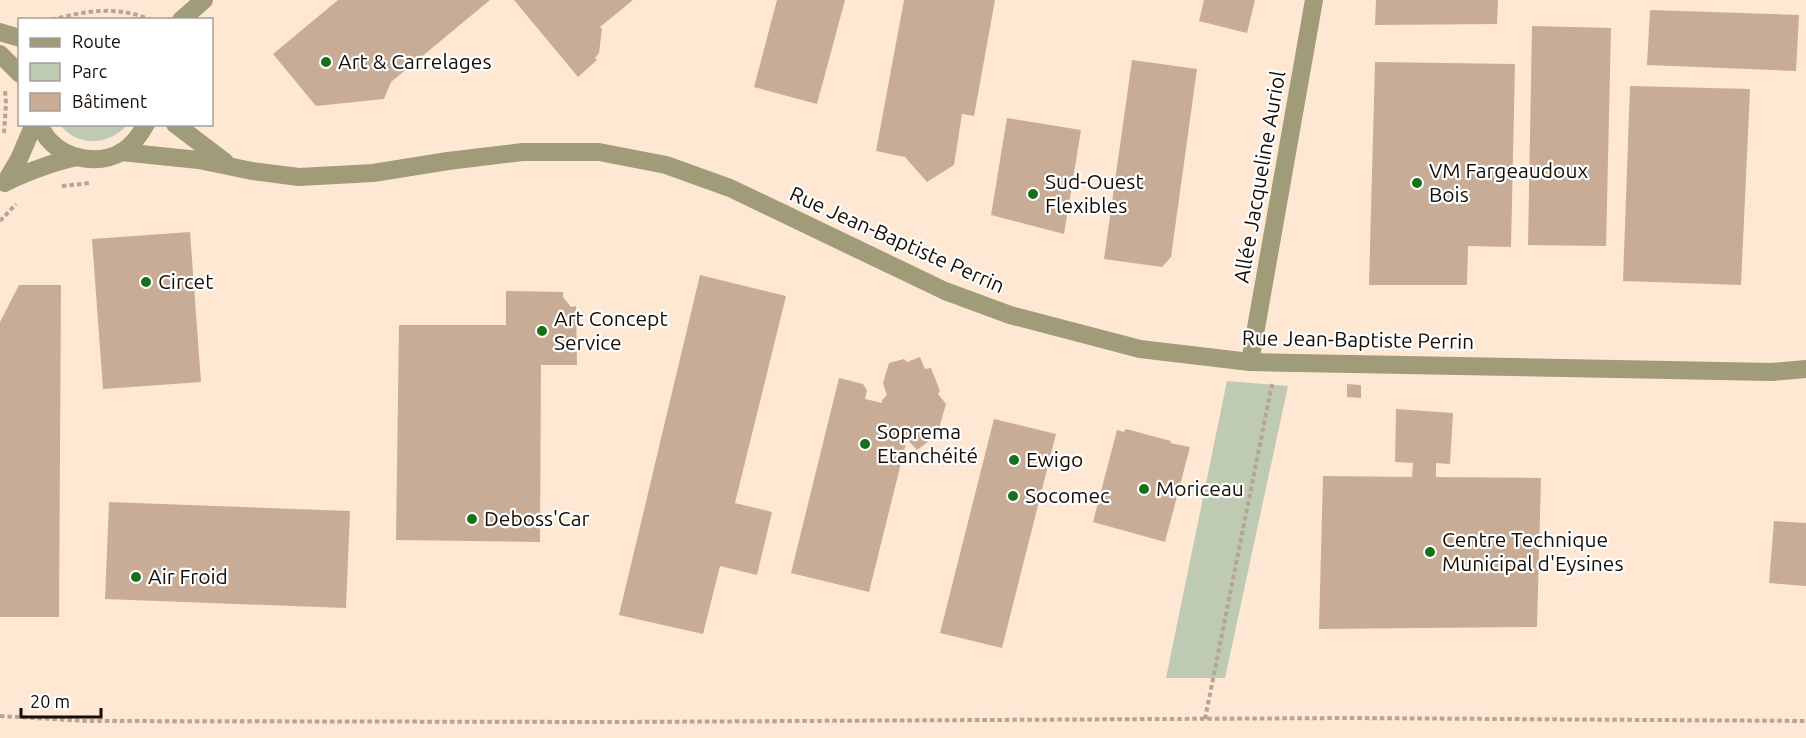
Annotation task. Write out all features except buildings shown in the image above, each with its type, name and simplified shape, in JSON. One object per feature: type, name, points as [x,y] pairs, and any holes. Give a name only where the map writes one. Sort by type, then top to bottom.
[{"type":"street","points":[[183,18],[204,0]]},
{"type":"street","name":"Allée Jacqueline Auriol","points":[[1250,362],[1314,0]]},
{"type":"street","points":[[0,32],[18,37]]},
{"type":"street","points":[[0,54],[18,72]]},
{"type":"street","points":[[3,185],[19,159],[33,126]]},
{"type":"street","points":[[40,126],[49,141],[65,153],[84,159],[104,159],[122,152],[136,141],[145,126]]},
{"type":"street","name":"Rue Jean-Baptiste Perrin","points":[[178,126],[229,165]]},
{"type":"street","name":"Rue Jean-Baptiste Perrin","points":[[122,152],[172,156],[299,177],[373,173],[523,152],[599,152],[666,165],[730,188],[945,291],[1010,315],[1140,349],[1276,363],[1772,372],[1806,369]]},
{"type":"street","points":[[3,185],[33,169],[78,157]]},
{"type":"path","points":[[59,18],[101,11],[140,14],[147,18]]},
{"type":"path","points":[[3,86],[6,94],[4,134]]},
{"type":"path","points":[[0,221],[18,202]]},
{"type":"path","points":[[1205,719],[1276,363]]},
{"type":"path","points":[[0,716],[87,721],[618,722],[1361,718],[1806,721]]},
{"type":"green space","points":[[61,126],[126,126],[111,137],[94,141],[84,140],[67,132]]},
{"type":"green space","points":[[1227,381],[1288,386],[1225,678],[1166,678]]},
{"type":"place","name":"Art & Carrelages","points":[[326,62]]},
{"type":"place","name":"VM Fargeaudoux Bois","points":[[1417,183]]},
{"type":"place","name":"Sud-Ouest Flexibles","points":[[1033,194]]},
{"type":"place","name":"Circet","points":[[146,282]]},
{"type":"place","name":"Art Concept Service","points":[[542,331]]},
{"type":"place","name":"Soprema Etanchéité","points":[[865,444]]},
{"type":"place","name":"Ewigo","points":[[1014,460]]},
{"type":"place","name":"Moriceau","points":[[1144,489]]},
{"type":"place","name":"Socomec","points":[[1013,496]]},
{"type":"place","name":"Deboss'Car","points":[[472,519]]},
{"type":"place","name":"Centre Technique Municipal d'Eysines","points":[[1430,552]]},
{"type":"place","name":"Air Froid","points":[[136,577]]}]
